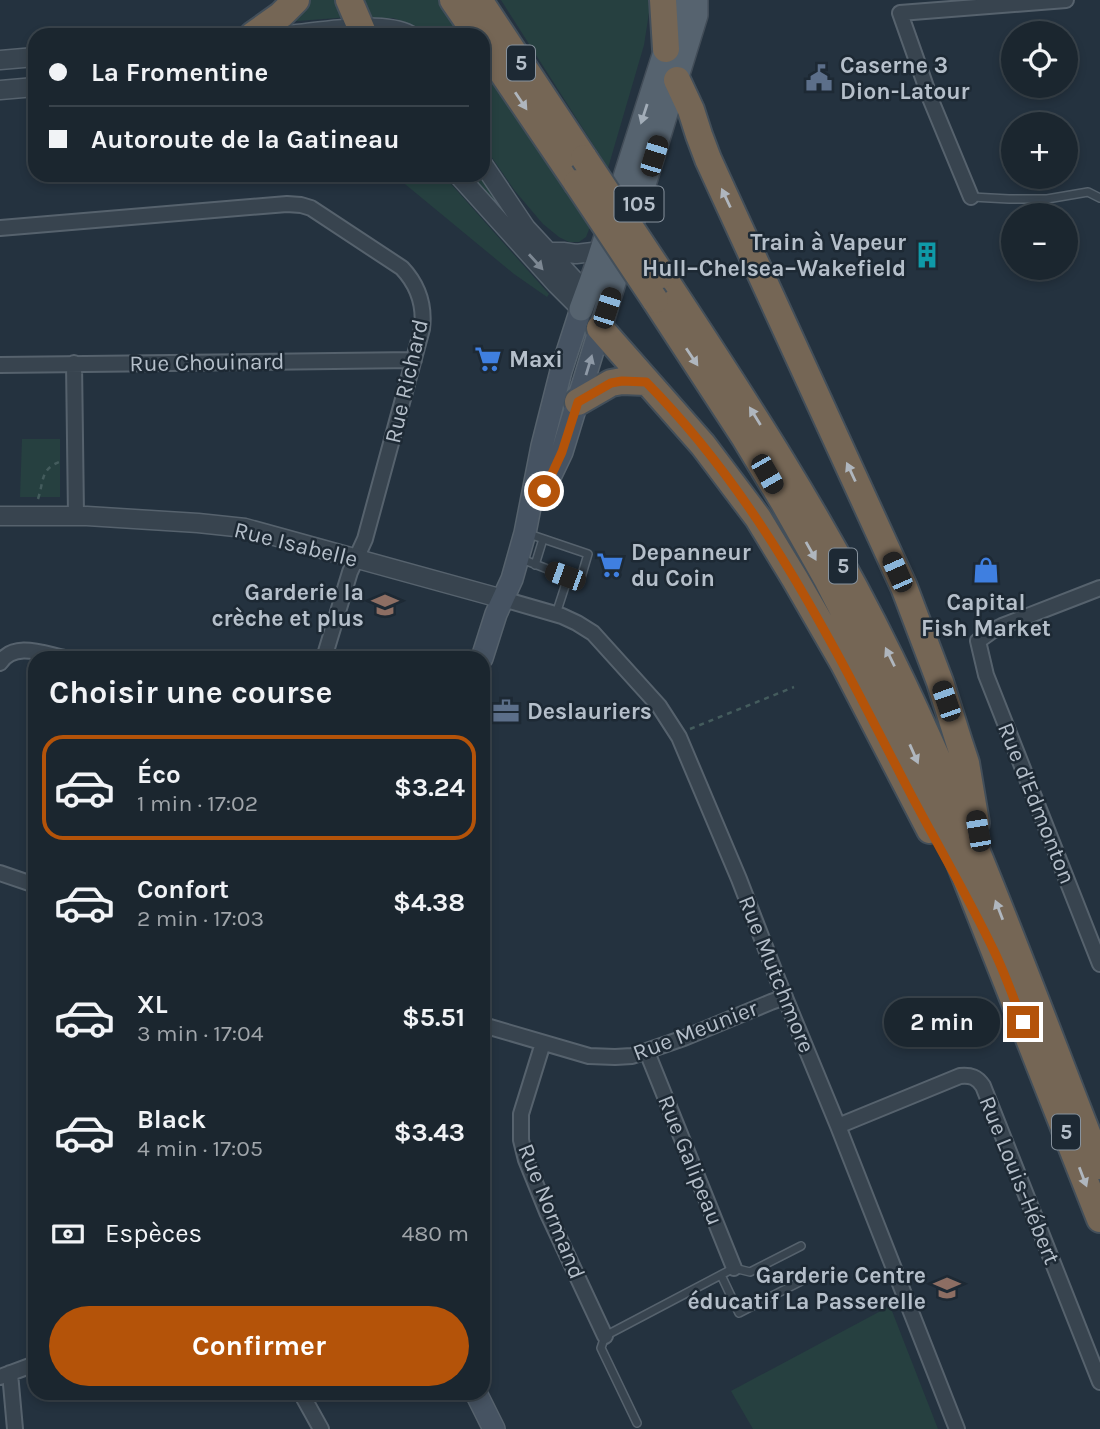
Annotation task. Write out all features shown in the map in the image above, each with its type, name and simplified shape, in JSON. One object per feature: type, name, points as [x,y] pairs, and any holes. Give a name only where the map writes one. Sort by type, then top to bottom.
[{"type":"highway","points":[[263,28],[296,0]]},
{"type":"highway","points":[[349,0],[361,28]]},
{"type":"highway","name":"5","points":[[453,0],[472,28]]},
{"type":"highway","name":"5","points":[[479,0],[584,158],[853,628],[921,770],[1100,1219]]},
{"type":"highway","points":[[663,0],[666,49]]},
{"type":"highway","name":"5","points":[[490,54],[577,183],[659,288],[772,442],[854,587],[926,732],[986,876],[1100,1166]]},
{"type":"highway","points":[[677,80],[711,166],[871,514],[917,622],[966,763],[986,876]]},
{"type":"highway","points":[[600,328],[694,434],[758,519],[844,664],[996,955]]},
{"type":"highway","points":[[578,402],[611,383],[646,382]]},
{"type":"main road","name":"105","points":[[584,301],[666,49],[680,10],[688,0]]},
{"type":"main road","name":"105","points":[[600,328],[696,15],[695,0]]},
{"type":"main road","points":[[484,651],[496,614],[512,579],[527,561],[542,446],[561,371],[584,301]]},
{"type":"main road","points":[[532,534],[562,452],[600,328]]},
{"type":"main road","points":[[479,1400],[492,1429]]},
{"type":"street","points":[[971,197],[930,98],[900,13],[1066,0]]},
{"type":"street","points":[[0,60],[28,58]]},
{"type":"street","points":[[0,90],[28,88]]},
{"type":"street","points":[[490,175],[516,214],[584,301],[600,328]]},
{"type":"street","points":[[463,182],[547,274],[584,301]]},
{"type":"street","name":"Rue Richard","points":[[0,228],[301,205],[311,208],[410,276],[420,296],[424,317],[422,329],[365,539],[347,581],[326,651]]},
{"type":"street","points":[[547,252],[576,254],[601,251]]},
{"type":"street","name":"Rue Chouinard","points":[[0,365],[414,360]]},
{"type":"street","points":[[74,363],[76,515]]},
{"type":"street","name":"Rue Isabelle","points":[[0,516],[76,515],[245,528],[503,599]]},
{"type":"street","name":"Rue d'Edmonton","points":[[1100,588],[1002,626],[978,642],[986,675],[1100,964]]},
{"type":"street","name":"Rue Mutchmore","points":[[503,599],[556,614],[584,626],[659,706],[679,737],[739,879],[957,1429]]},
{"type":"street","points":[[0,663],[10,653],[19,650],[28,652]]},
{"type":"street","points":[[0,873],[28,883]]},
{"type":"street","name":"Rue Meunier","points":[[490,1027],[589,1056],[632,1056],[785,997]]},
{"type":"street","name":"Rue Normand","points":[[542,1042],[521,1114],[520,1140],[547,1212],[606,1336]]},
{"type":"street","name":"Rue Galipeau","points":[[647,1052],[727,1272]]},
{"type":"street","name":"Rue Louis-Hébert","points":[[838,1126],[960,1076],[968,1075],[979,1080],[984,1086],[1100,1382]]},
{"type":"street","points":[[15,1429],[5,1375],[28,1367]]},
{"type":"street","points":[[305,1400],[321,1429]]},
{"type":"lane","points":[[971,197],[1036,200],[1088,192],[1100,198]]},
{"type":"lane","points":[[527,561],[549,567],[580,581],[588,554],[556,546],[532,534]]},
{"type":"lane","points":[[556,614],[567,574]]},
{"type":"lane","points":[[637,1423],[601,1348],[606,1336],[727,1272],[750,1272],[801,1246]]},
{"type":"lane","points":[[727,1272],[739,1313],[815,1273]]},
{"type":"path","points":[[38,499],[46,471],[51,465],[63,461]]},
{"type":"path","points":[[689,730],[794,687]]},
{"type":"green space","points":[[302,0],[342,0],[350,17],[284,22]]},
{"type":"green space","points":[[358,0],[438,0],[456,28],[415,28],[393,18],[367,19]]},
{"type":"green space","points":[[501,0],[651,0],[644,45],[608,168]]},
{"type":"green space","points":[[490,79],[590,227],[586,237],[579,242],[569,242],[559,237],[543,224],[515,191],[490,155]]},
{"type":"green space","points":[[402,182],[449,182],[549,294],[547,297],[514,274]]},
{"type":"green space","points":[[475,182],[487,182],[501,202],[496,205]]},
{"type":"green space","points":[[22,439],[60,439],[60,497],[20,497]]},
{"type":"green space","points":[[890,1306],[938,1429],[753,1429],[731,1391]]},
{"type":"place","name":"Caserne 3 Dion-Latour","points":[[819,78]]},
{"type":"place","name":"Train à Vapeur Hull–Chelsea–Wakefield","points":[[927,255]]},
{"type":"place","name":"Maxi","points":[[488,359]]},
{"type":"place","name":"Depanneur du Coin","points":[[610,565]]},
{"type":"place","name":"Capital Fish Market","points":[[986,570]]},
{"type":"place","name":"Garderie la crèche et plus","points":[[385,605]]},
{"type":"place","name":"Deslauriers","points":[[506,711]]},
{"type":"place","name":"Garderie Centre éducatif La Passerelle","points":[[947,1288]]},
{"type":"route","points":[[544,491],[562,452],[578,402],[619,381],[646,382],[660,396],[723,470],[758,519],[795,579],[853,682],[996,955],[1023,1022]]}]
